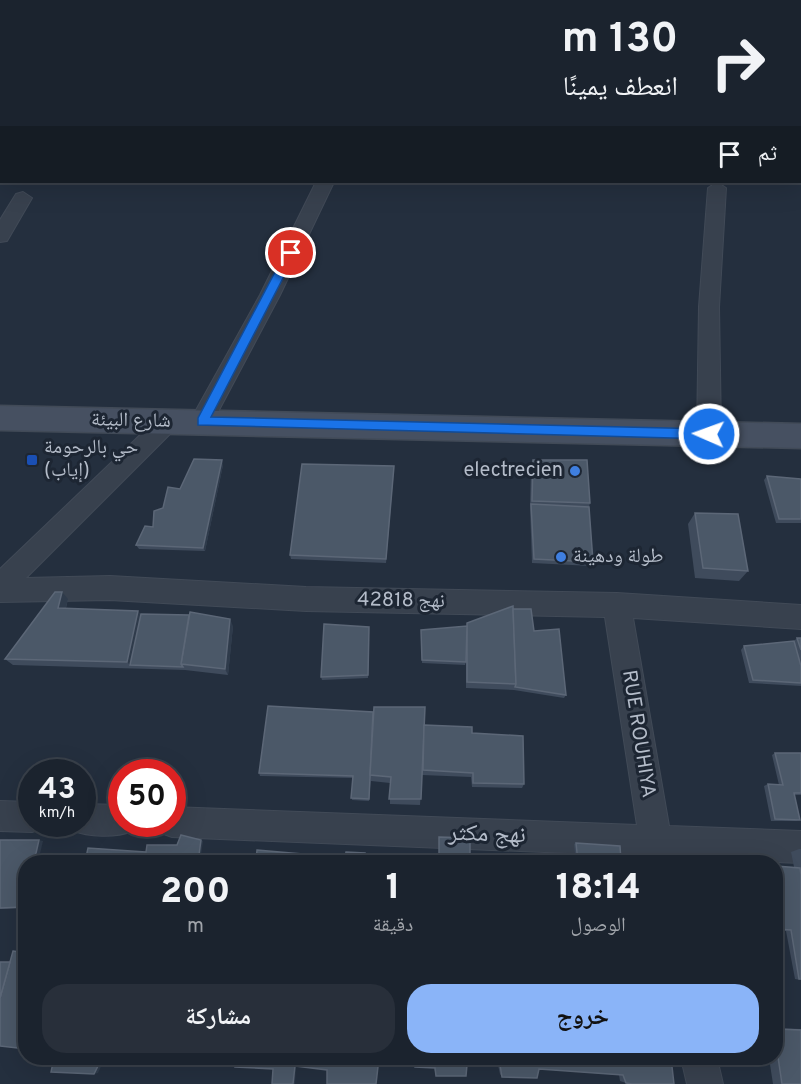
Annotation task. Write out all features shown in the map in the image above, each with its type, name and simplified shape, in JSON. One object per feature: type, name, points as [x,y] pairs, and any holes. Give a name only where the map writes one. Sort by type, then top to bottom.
[{"type":"main road","name":"شارع البيئة","points":[[0,418],[801,436]]},
{"type":"street","points":[[202,421],[270,295],[325,183]]},
{"type":"street","points":[[709,434],[709,307],[717,188]]},
{"type":"street","points":[[0,236],[23,198]]},
{"type":"street","points":[[0,588],[168,422]]},
{"type":"street","name":"نهج 42818","points":[[0,588],[110,588],[306,599],[616,605],[801,617]]},
{"type":"street","name":"RUE ROUHIYA","points":[[616,605],[657,852]]},
{"type":"street","points":[[0,816],[18,817]]},
{"type":"street","name":"نهج مكثر","points":[[186,823],[657,852],[801,847]]},
{"type":"street","points":[[701,1065],[705,1084]]},
{"type":"building","points":[[194,459],[222,460],[203,548],[136,545],[145,526],[153,527],[154,511],[163,508],[168,487],[180,489]]},
{"type":"building","points":[[533,460],[587,460],[590,503],[532,501]]},
{"type":"building","points":[[302,464],[394,466],[386,559],[290,555]]},
{"type":"building","points":[[767,476],[801,479],[801,519],[779,519]]},
{"type":"building","points":[[531,504],[589,507],[593,562],[534,559]]},
{"type":"building","points":[[695,513],[738,514],[748,571],[703,568]]},
{"type":"building","points":[[55,592],[62,592],[58,608],[138,611],[127,662],[5,659]]},
{"type":"building","points":[[513,606],[516,684],[467,682],[467,623]]},
{"type":"building","points":[[513,609],[531,609],[534,631],[559,629],[566,695],[515,687]]},
{"type":"building","points":[[190,612],[230,619],[225,669],[181,664]]},
{"type":"building","points":[[141,614],[189,615],[181,664],[183,667],[130,665]]},
{"type":"building","points":[[324,624],[369,627],[368,675],[321,677]]},
{"type":"building","points":[[467,626],[466,662],[422,660],[421,630]]},
{"type":"building","points":[[797,638],[801,638],[801,650]]},
{"type":"building","points":[[794,641],[801,666],[801,683],[753,680],[744,646]]},
{"type":"building","points":[[268,706],[373,712],[369,799],[351,798],[353,776],[259,773]]},
{"type":"building","points":[[374,707],[425,707],[421,799],[389,799],[391,777],[370,775]]},
{"type":"building","points":[[424,725],[472,727],[472,733],[523,736],[524,784],[473,783],[473,773],[423,770]]},
{"type":"building","points":[[775,753],[801,753],[801,793],[794,793],[800,820],[775,819],[768,784],[783,785]]},
{"type":"building","points":[[186,836],[201,840],[199,855],[86,855],[88,848],[146,852],[147,845],[177,845],[180,837]]},
{"type":"building","points":[[439,837],[470,838],[470,855],[439,855]]},
{"type":"building","points":[[0,840],[39,840],[36,855],[18,855],[18,907],[0,908]]},
{"type":"building","points":[[576,843],[620,846],[621,855],[577,855]]},
{"type":"building","points":[[257,850],[302,854],[302,855],[257,855]]},
{"type":"building","points":[[346,852],[365,853],[365,855],[345,855]]},
{"type":"building","points":[[783,867],[800,868],[801,979],[799,979],[791,930],[783,929]]},
{"type":"building","points":[[13,951],[18,952],[18,1048],[0,1046],[0,998]]},
{"type":"building","points":[[0,962],[10,962],[0,998]]},
{"type":"building","points":[[783,1029],[801,1030],[801,1084],[782,1084],[779,1065],[783,1065]]},
{"type":"building","points":[[52,1065],[98,1065],[94,1074],[51,1072]]},
{"type":"building","points":[[235,1065],[378,1065],[376,1084],[327,1084],[327,1070],[295,1066],[293,1084],[272,1084],[273,1069],[235,1067]]},
{"type":"building","points":[[415,1065],[467,1065],[466,1076],[436,1076],[435,1068],[415,1067]]},
{"type":"building","points":[[500,1065],[672,1065],[674,1084],[632,1084],[626,1083],[623,1075],[539,1069],[537,1078],[502,1077]]},
{"type":"place","name":"حي بالرحومة (إياب)","points":[[32,460]]},
{"type":"place","name":"electrecien","points":[[575,471]]},
{"type":"place","name":"طولة ودهينة","points":[[561,557]]},
{"type":"route","points":[[291,253],[236,361],[202,421],[709,434]]}]
